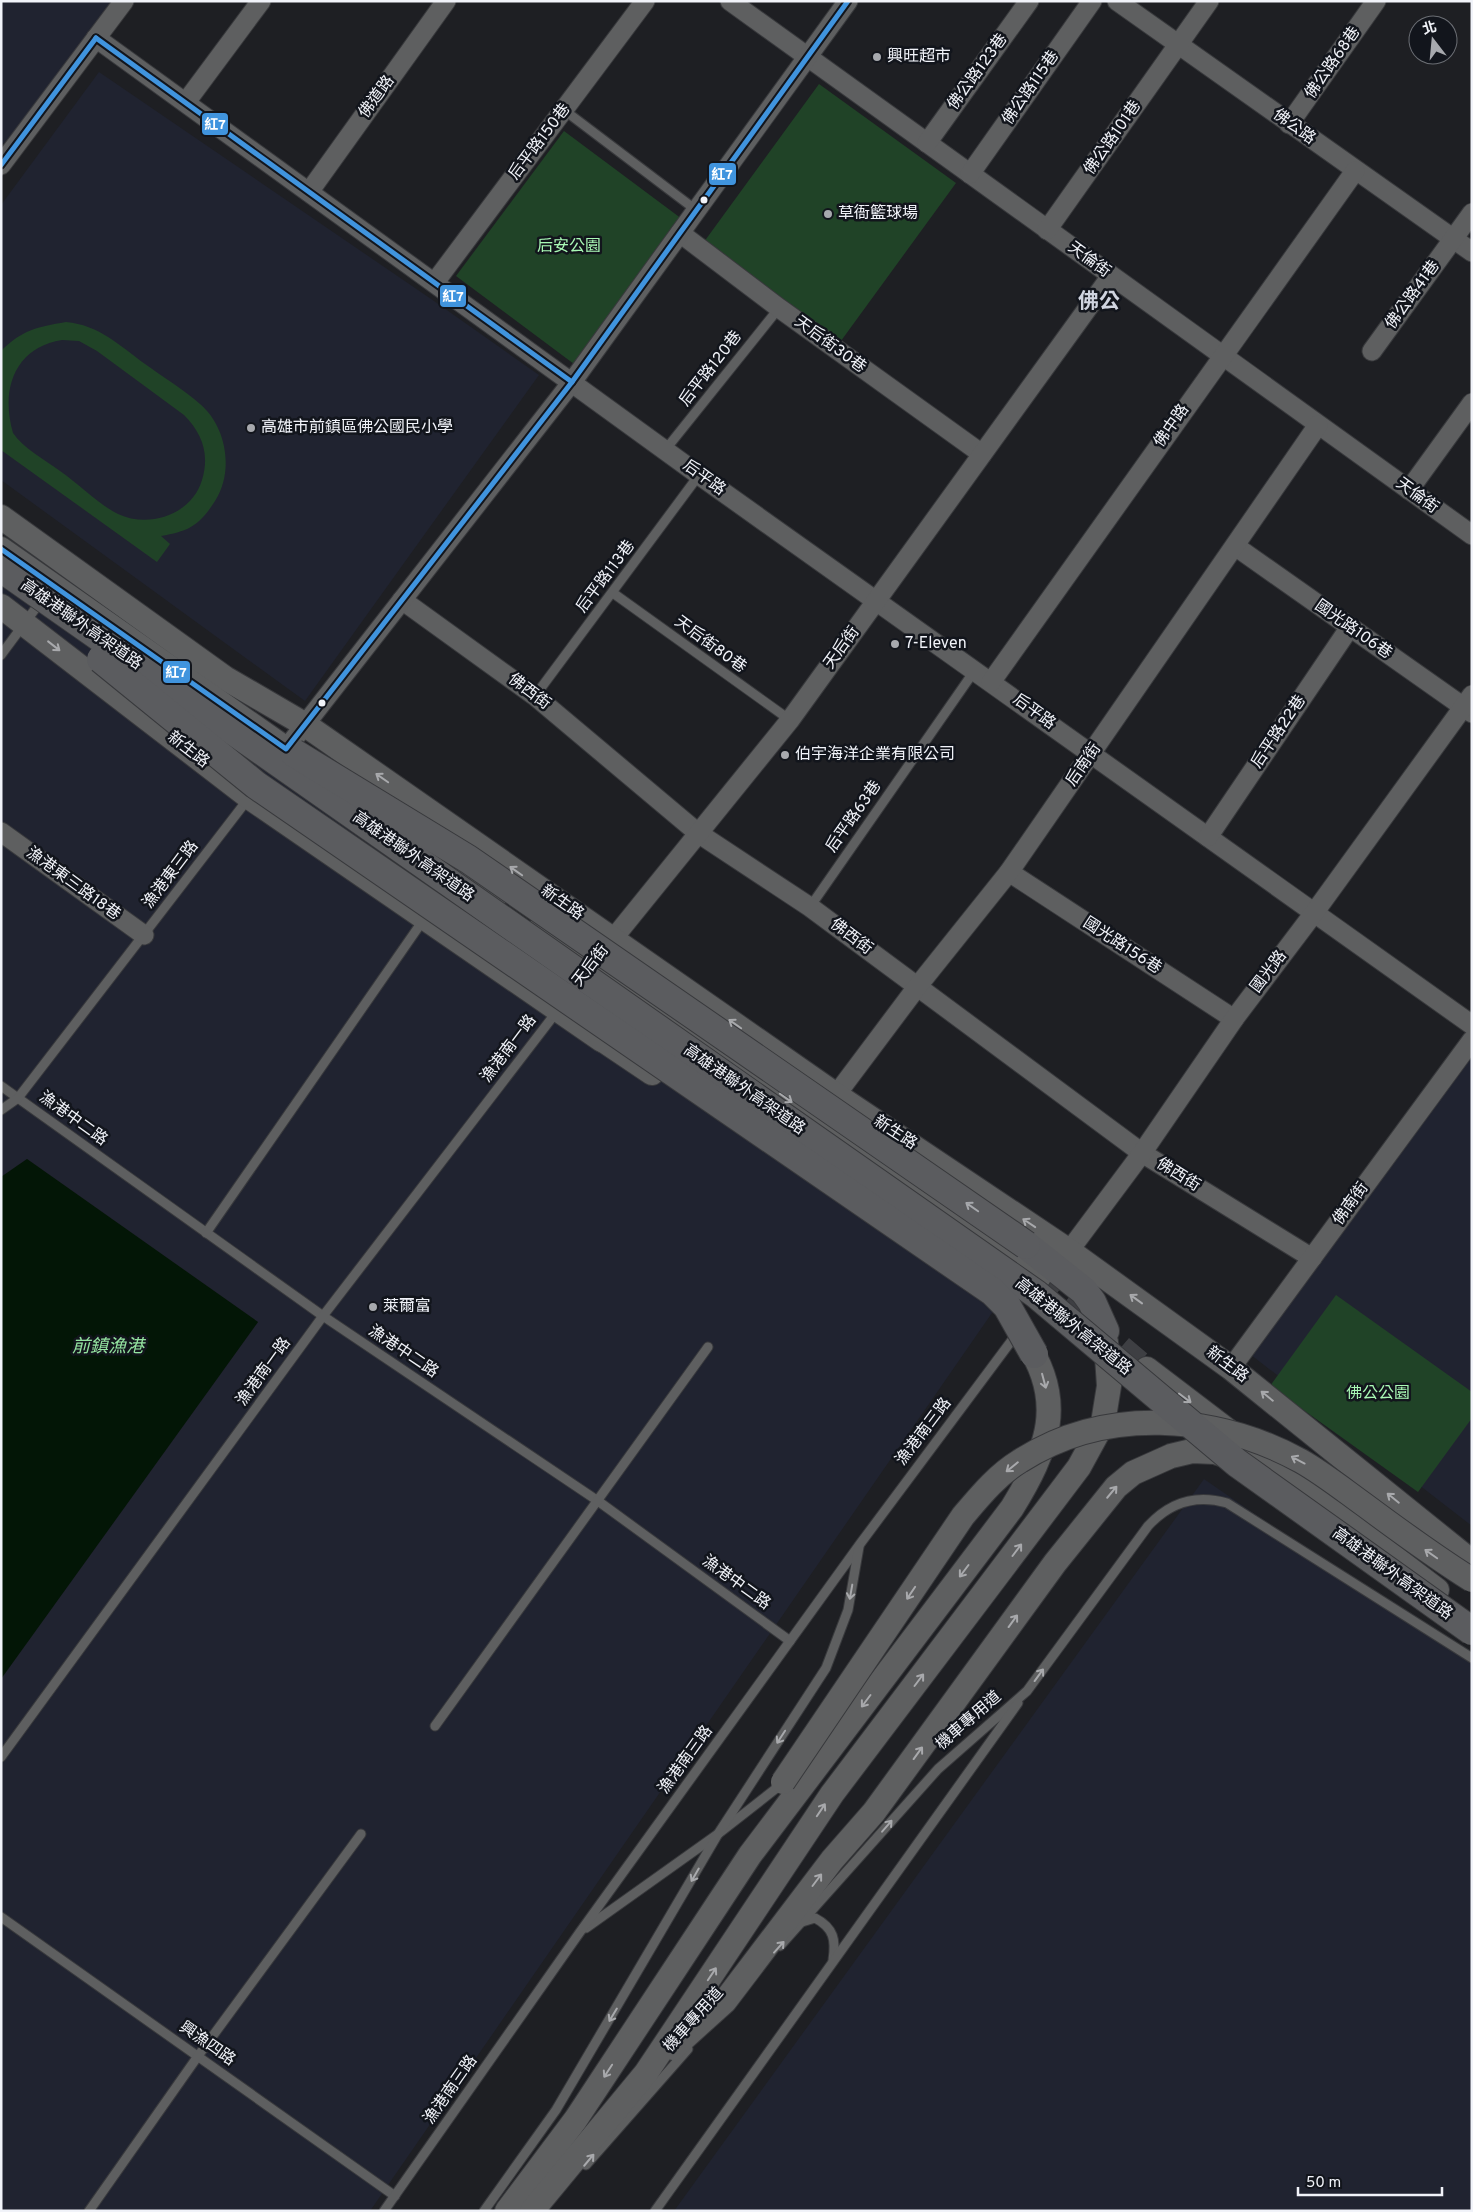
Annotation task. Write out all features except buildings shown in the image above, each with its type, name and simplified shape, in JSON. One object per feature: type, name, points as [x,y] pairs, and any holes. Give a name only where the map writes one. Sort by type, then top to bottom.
[{"type":"highway","name":"高雄港聯外高架道路","points":[[1,568],[85,636],[1029,1304],[1227,1475],[1472,1648]]},
{"type":"highway","name":"高雄港聯外高架道路","points":[[1,587],[85,636],[1036,1294],[1237,1463],[1472,1631]]},
{"type":"highway","points":[[85,636],[468,859],[1026,1245],[1084,1291],[1092,1302],[1105,1331]]},
{"type":"highway","points":[[85,636],[256,784],[993,1292],[1007,1306],[1034,1354]]},
{"type":"street","points":[[1,165],[124,1]]},
{"type":"street","points":[[186,102],[261,1]]},
{"type":"street","name":"佛道路","points":[[309,192],[446,1]]},
{"type":"street","name":"后平路150巷","points":[[434,282],[645,1]]},
{"type":"street","name":"天倫街","points":[[730,1],[1472,535]]},
{"type":"street","points":[[286,748],[572,382],[848,1]]},
{"type":"street","name":"佛公路123巷","points":[[927,143],[1029,1]]},
{"type":"street","name":"佛公路115巷","points":[[970,174],[1092,1]]},
{"type":"street","name":"佛公路","points":[[1117,1],[1472,252]]},
{"type":"street","name":"佛公路101巷","points":[[1047,230],[1209,1]]},
{"type":"street","name":"佛公路68巷","points":[[1290,124],[1376,1]]},
{"type":"street","name":"后平路","points":[[96,38],[666,449],[699,475],[1472,1025]]},
{"type":"street","name":"佛中路","points":[[991,682],[1222,355],[1355,171]]},
{"type":"street","name":"佛公路41巷","points":[[1372,350],[1472,213]]},
{"type":"street","name":"天后街30巷","points":[[680,233],[779,308],[982,454]]},
{"type":"street","name":"天后街","points":[[558,1010],[790,720],[1111,276]]},
{"type":"street","points":[[1409,490],[1472,403]]},
{"type":"street","name":"后南街","points":[[836,1095],[916,987],[1009,872],[1318,425]]},
{"type":"street","name":"新生路","points":[[1,505],[304,724],[836,1095],[1069,1251],[1231,1368],[1472,1562]]},
{"type":"street","name":"新生路","points":[[1,517],[225,678],[304,724]]},
{"type":"street","name":"國光路106巷","points":[[1235,546],[1350,627],[1469,705]]},
{"type":"street","name":"新生路","points":[[1,550],[51,587],[286,748],[449,885],[595,962],[1039,1277]]},
{"type":"street","name":"佛西街","points":[[402,600],[535,696],[698,833],[810,906],[916,987],[1142,1153],[1312,1258]]},
{"type":"street","name":"新生路","points":[[1,606],[249,798],[987,1300],[1018,1332],[1034,1354],[1045,1380],[1049,1405],[1047,1432],[1034,1473],[1012,1508],[750,1855]]},
{"type":"street","name":"后平路22巷","points":[[1208,837],[1350,627]]},
{"type":"street","name":"國光路","points":[[1069,1251],[1142,1153],[1234,1019],[1469,705]]},
{"type":"street","name":"漁港東三路18巷","points":[[1,832],[144,935]]},
{"type":"street","name":"國光路156巷","points":[[1009,872],[1234,1019]]},
{"type":"street","name":"新生路","points":[[558,944],[603,1040]]},
{"type":"street","name":"佛南街","points":[[1231,1368],[1472,1040]]},
{"type":"street","points":[[532,2211],[646,2073],[832,1794],[1080,1467],[1103,1423],[1109,1386],[1105,1331],[1096,1300],[1085,1276],[1069,1251]]},
{"type":"street","points":[[1147,1368],[1472,1616]]},
{"type":"street","points":[[507,2211],[576,2119],[750,1855],[783,1782],[963,1516],[984,1491],[1020,1461],[1056,1442],[1092,1429],[1122,1424],[1161,1422],[1203,1426],[1265,1443],[1303,1462],[1433,1556],[1472,1580]]},
{"type":"street","points":[[646,2073],[725,2001],[832,1860],[874,1812],[1055,1562],[1116,1487],[1132,1473],[1171,1456],[1192,1451],[1215,1452],[1235,1458],[1254,1468],[1448,1598]]},
{"type":"lane","points":[[564,110],[696,210]]},
{"type":"lane","name":"后平路120巷","points":[[666,449],[779,308]]},
{"type":"lane","name":"后平路113巷","points":[[535,696],[699,475]]},
{"type":"lane","points":[[1,655],[51,587]]},
{"type":"lane","name":"天后街80巷","points":[[613,593],[790,720]]},
{"type":"lane","name":"后平路63巷","points":[[810,906],[975,670]]},
{"type":"lane","name":"漁港東三路","points":[[1,1110],[18,1098],[286,748]]},
{"type":"lane","points":[[206,1233],[424,918],[449,885]]},
{"type":"lane","name":"漁港南一路","points":[[1,1757],[323,1316],[558,1010]]},
{"type":"lane","name":"漁港中二路","points":[[1,1086],[323,1316],[598,1501],[790,1641]]},
{"type":"lane","name":"漁港南三路","points":[[384,2211],[580,1932],[860,1544],[1018,1332]]},
{"type":"lane","points":[[435,1726],[708,1347]]},
{"type":"lane","name":"機車專用道","points":[[578,2173],[634,2107],[938,1769],[1027,1690],[1148,1526],[1173,1506],[1194,1499],[1215,1500],[1228,1504],[1472,1658]]},
{"type":"lane","points":[[484,2211],[556,2110],[718,1834],[826,1668],[848,1610],[860,1544]]},
{"type":"lane","points":[[655,2211],[1027,1690]]},
{"type":"lane","points":[[580,1932],[718,1834],[783,1782]]},
{"type":"lane","points":[[89,2211],[198,2056],[362,1834]]},
{"type":"lane","name":"興漁四路","points":[[1,1916],[395,2196]]},
{"type":"lane","points":[[802,1922],[815,1918],[825,1923],[833,1933],[835,1942],[833,1962]]},
{"type":"shaded area","points":[[1,1],[124,1],[96,38],[1,146]]},
{"type":"shaded area","name":"高雄市前鎮區佛公國民小學","points":[[99,72],[539,375],[305,701],[1,480],[1,205]]},
{"type":"shaded area","points":[[1,579],[1012,1284],[370,2211],[1,2211],[1,1679],[258,1322],[27,1159],[1,1177]]},
{"type":"shaded area","points":[[1472,1043],[1472,1526],[1246,1351]]},
{"type":"shaded area","points":[[1204,1479],[1472,1664],[1472,2211],[674,2211]]},
{"type":"green space","name":"草衙籃球場","points":[[819,84],[956,183],[838,345],[701,246]]},
{"type":"green space","name":"后安公園","points":[[564,131],[682,219],[574,364],[456,276]]},
{"type":"green space","points":[[66,322],[89,327],[108,337],[180,388],[209,414],[222,437],[226,464],[221,489],[215,501],[204,516],[192,526],[179,532],[161,536],[170,544],[157,562],[1,450],[1,351],[16,338],[30,330]],"holes":[[[62,340],[79,341],[97,351],[184,415],[196,429],[205,453],[202,480],[197,492],[179,510],[156,519],[143,520],[118,514],[28,449],[13,433],[9,416],[9,400],[15,372],[33,351],[46,344]]]},
{"type":"green space","name":"佛公公園","points":[[1336,1295],[1472,1392],[1472,1418],[1418,1492],[1270,1386]]},
{"type":"water","name":"前鎮漁港","points":[[27,1159],[258,1322],[1,1679],[1,1177]]},
{"type":"tunnel","points":[[1039,1277],[1147,1369]]},
{"type":"transit line","name":"紅7","points":[[1,549],[286,749],[572,382],[848,1]]},
{"type":"transit line","name":"紅7","points":[[96,38],[572,382]]},
{"type":"transit line","name":"紅7","points":[[1,165],[96,38]]},
{"type":"place","name":"興旺超市","points":[[877,57]]},
{"type":"place","name":"草衙籃球場","points":[[828,214]]},
{"type":"place","name":"高雄市前鎮區佛公國民小學","points":[[251,428]]},
{"type":"place","name":"7-Eleven","points":[[895,644]]},
{"type":"place","name":"伯宇海洋企業有限公司","points":[[785,755]]},
{"type":"place","name":"萊爾富","points":[[373,1307]]},
{"type":"district","name":"佛公","points":[[1099,302]]}]
